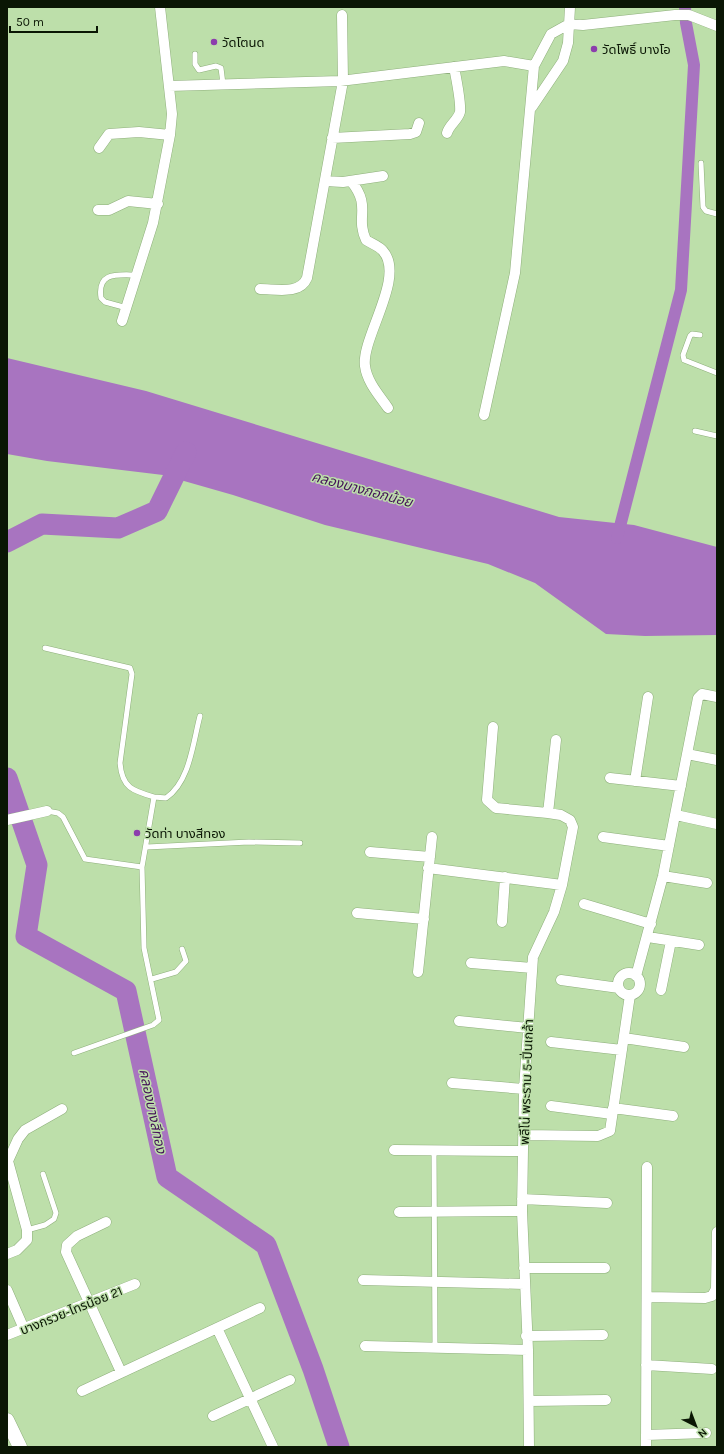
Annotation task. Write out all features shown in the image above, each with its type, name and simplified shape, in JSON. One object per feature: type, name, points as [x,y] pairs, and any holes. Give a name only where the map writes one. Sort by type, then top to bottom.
[{"type":"main road","points":[[8,1424],[20,1447]]},
{"type":"street","points":[[122,321],[138,275],[158,204],[170,135],[172,114],[160,7]]},
{"type":"street","points":[[532,108],[563,61],[568,43],[570,7]]},
{"type":"street","points":[[260,289],[297,289],[304,286],[307,278],[343,81],[342,15]]},
{"type":"street","points":[[484,415],[515,273],[528,130],[532,108],[534,66],[551,34],[569,24],[583,25],[676,15],[689,16],[717,26]]},
{"type":"street","points":[[169,86],[343,81],[504,61],[534,66]]},
{"type":"street","points":[[446,133],[460,111],[454,67]]},
{"type":"street","points":[[332,138],[410,134],[416,132],[419,123]]},
{"type":"street","points":[[99,148],[109,134],[139,132],[170,135]]},
{"type":"street","points":[[325,182],[351,181],[383,176]]},
{"type":"street","points":[[351,181],[360,192],[364,204],[362,231],[366,240],[379,247],[387,256],[388,261],[388,279],[384,300],[366,352],[364,365],[370,383],[388,408]]},
{"type":"street","points":[[98,210],[109,210],[128,201],[158,204]]},
{"type":"street","points":[[523,1135],[598,1136],[610,1131],[630,995],[640,986],[636,976],[648,937],[663,876],[698,698],[702,694],[717,697]]},
{"type":"street","points":[[635,781],[648,697]]},
{"type":"street","name":"พลีโน่ พระราม 5-ปิ่นเกล้า","points":[[493,727],[487,800],[496,808],[560,815],[570,820],[573,827],[562,885],[554,912],[533,958],[532,968],[524,1089],[522,1199],[526,1336],[528,1350],[529,1447]]},
{"type":"street","points":[[548,813],[556,740]]},
{"type":"street","points":[[687,754],[717,760]]},
{"type":"street","points":[[610,778],[681,786]]},
{"type":"street","points":[[9,820],[42,812]]},
{"type":"street","points":[[676,815],[717,824]]},
{"type":"street","points":[[418,972],[432,837]]},
{"type":"street","points":[[603,837],[669,846]]},
{"type":"street","points":[[370,852],[430,857]]},
{"type":"street","points":[[428,868],[562,885]]},
{"type":"street","points":[[663,876],[707,883]]},
{"type":"street","points":[[502,922],[505,877]]},
{"type":"street","points":[[584,904],[651,924]]},
{"type":"street","points":[[357,913],[424,919]]},
{"type":"street","points":[[648,937],[699,945]]},
{"type":"street","points":[[661,990],[671,940]]},
{"type":"street","points":[[471,962],[532,968]]},
{"type":"street","points":[[630,995],[621,992],[618,983],[623,975],[632,973],[636,976]]},
{"type":"street","points":[[561,980],[619,988]]},
{"type":"street","points":[[459,1021],[528,1028]]},
{"type":"street","points":[[624,1038],[684,1047]]},
{"type":"street","points":[[551,1042],[622,1050]]},
{"type":"street","points":[[452,1083],[524,1089]]},
{"type":"street","points":[[550,1106],[673,1116]]},
{"type":"street","points":[[7,1254],[17,1250],[27,1240],[27,1230],[8,1161],[18,1139],[25,1130],[62,1109]]},
{"type":"street","points":[[394,1150],[523,1151]]},
{"type":"street","points":[[646,1447],[647,1168]]},
{"type":"street","points":[[522,1199],[607,1204]]},
{"type":"street","points":[[399,1212],[522,1211]]},
{"type":"street","points":[[106,1222],[77,1236],[67,1245],[66,1252],[88,1303],[121,1372]]},
{"type":"street","points":[[647,1297],[705,1298],[712,1296],[716,1289],[717,1232]]},
{"type":"street","points":[[524,1268],[605,1268]]},
{"type":"street","points":[[363,1280],[524,1284]]},
{"type":"street","name":"บางกรวย-ไทรน้อย 21","points":[[7,1335],[135,1284]]},
{"type":"street","points":[[7,1290],[24,1329]]},
{"type":"street","points":[[82,1391],[260,1308]]},
{"type":"street","points":[[217,1328],[274,1447]]},
{"type":"street","points":[[526,1336],[603,1335]]},
{"type":"street","points":[[365,1346],[528,1350]]},
{"type":"street","points":[[646,1365],[712,1369]]},
{"type":"street","points":[[213,1416],[290,1380]]},
{"type":"street","points":[[528,1401],[606,1400]]},
{"type":"street","points":[[646,1435],[706,1433]]},
{"type":"lane","points":[[195,54],[195,64],[199,70],[216,66],[221,68],[223,84]]},
{"type":"lane","points":[[701,163],[703,207],[706,211],[717,214]]},
{"type":"lane","points":[[127,308],[105,302],[101,298],[100,292],[104,281],[111,275],[138,275]]},
{"type":"lane","points":[[700,335],[692,334],[690,336],[683,355],[684,360],[717,373]]},
{"type":"lane","points":[[695,430],[717,436]]},
{"type":"lane","points":[[45,648],[130,668],[132,674],[120,763],[121,775],[126,785],[133,791],[154,798],[166,798],[178,787],[184,776],[200,716]]},
{"type":"lane","points":[[74,1053],[157,1022],[159,1017],[152,979],[144,948],[142,867],[147,847],[154,798]]},
{"type":"lane","points":[[42,812],[58,813],[63,817],[85,859],[142,867]]},
{"type":"lane","points":[[147,847],[249,842],[300,843]]},
{"type":"lane","points":[[152,979],[176,972],[186,961],[182,949]]},
{"type":"lane","points":[[434,1150],[435,1348]]},
{"type":"lane","points":[[27,1230],[45,1225],[54,1219],[56,1212],[43,1174]]},
{"type":"water","name":"คลองบางกอกน้อย","points":[[7,358],[146,391],[559,517],[634,525],[717,547],[717,635],[645,636],[606,634],[535,583],[488,564],[325,525],[233,495],[163,475],[47,461],[7,454]]},
{"type":"waterway","points":[[617,538],[681,290],[694,65],[686,23],[685,7]]},
{"type":"waterway","name":"คลองบางสีทอง","points":[[7,542],[42,524],[118,528],[157,511],[186,452]]},
{"type":"waterway","name":"คลองบางสีทอง","points":[[7,778],[37,865],[26,936],[126,991],[167,1177],[266,1245],[313,1369],[339,1447]]},
{"type":"place","name":"วัดโตนด","points":[[214,42]]},
{"type":"place","name":"วัดโพธิ์ บางโอ","points":[[594,49]]},
{"type":"place","name":"วัดท่า บางสีทอง","points":[[137,833]]}]
